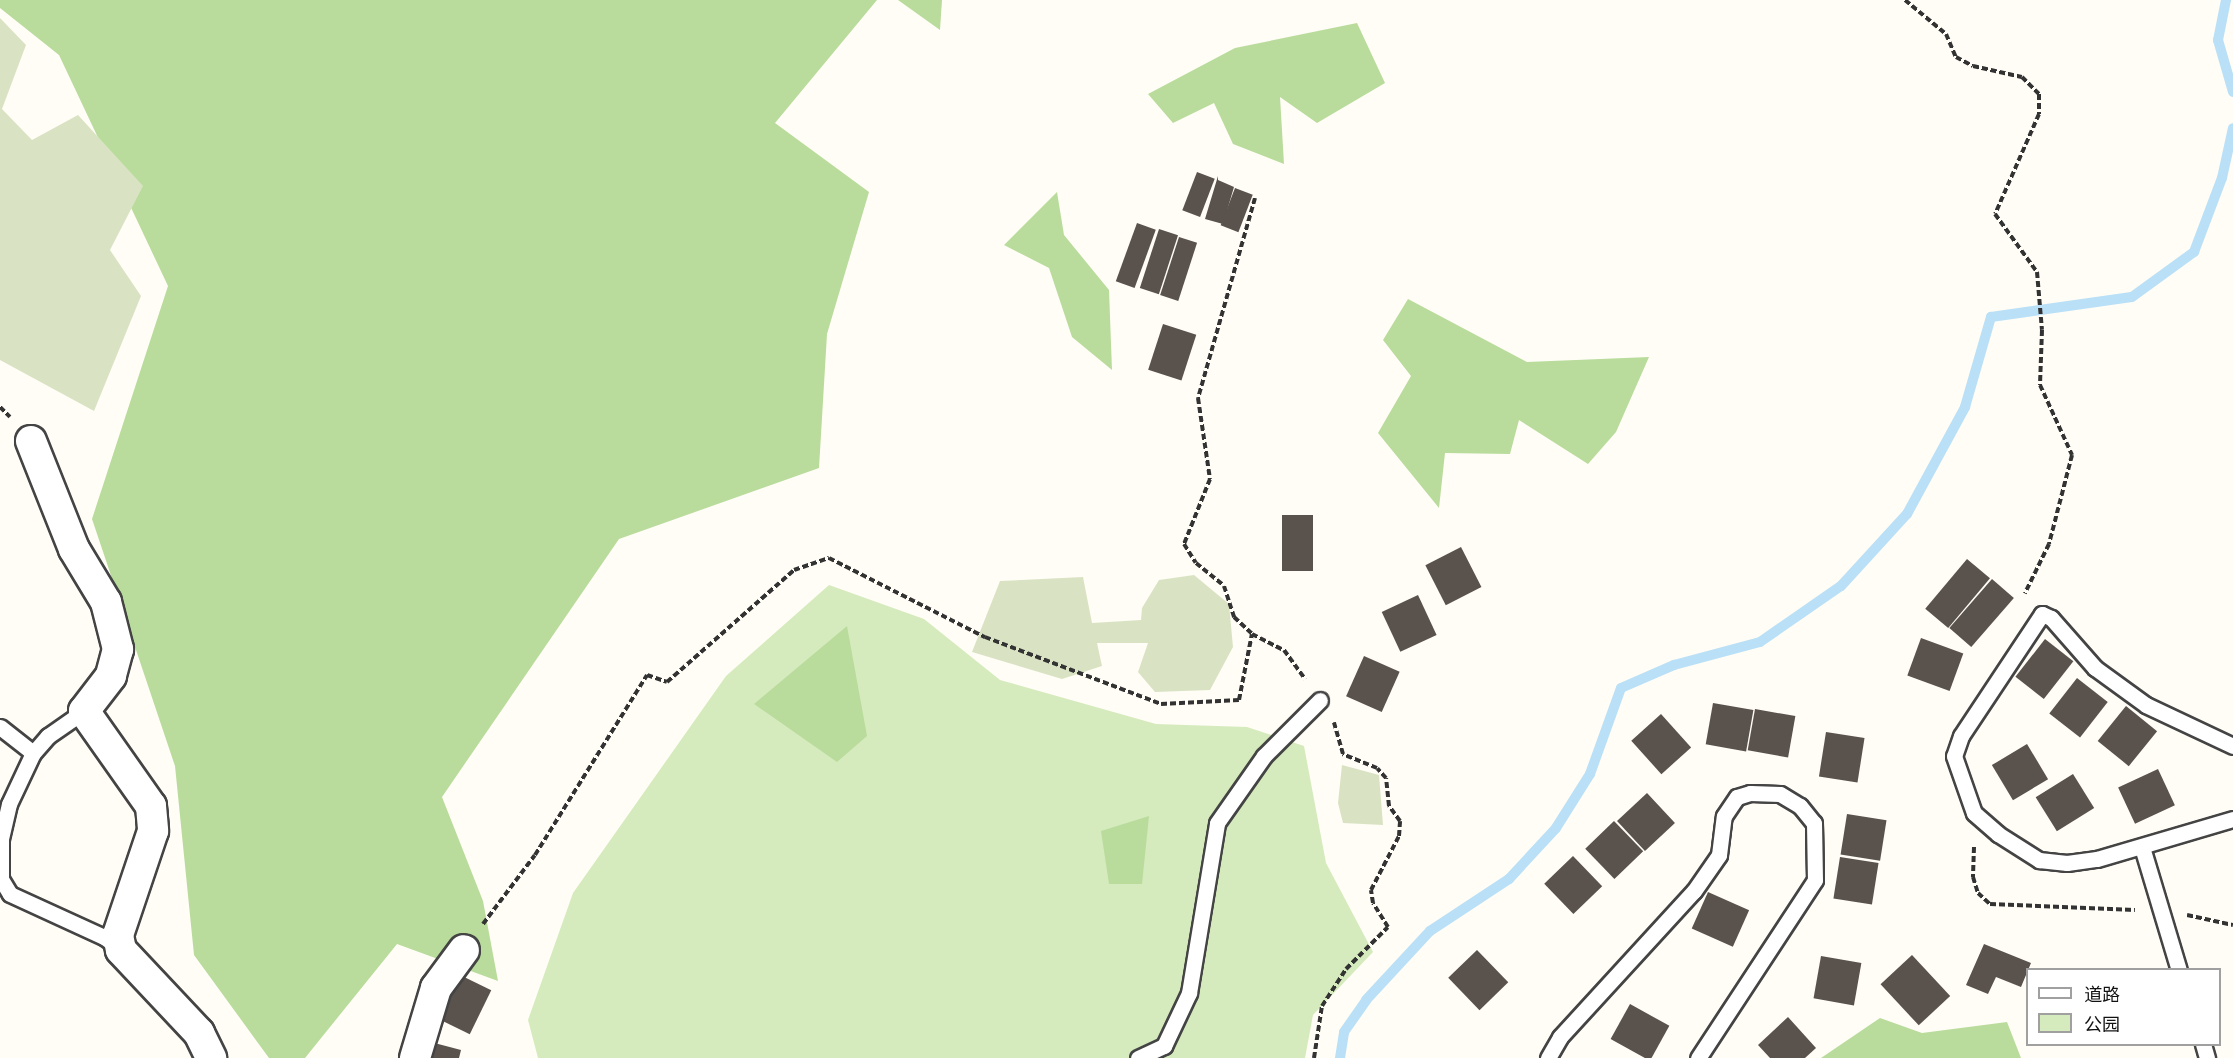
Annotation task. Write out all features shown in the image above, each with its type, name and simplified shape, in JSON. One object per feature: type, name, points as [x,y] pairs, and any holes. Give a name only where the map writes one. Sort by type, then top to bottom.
[{"type":"street","points":[[31,441],[74,549],[106,602],[118,650],[111,676],[84,711],[151,806],[153,831],[118,934],[121,950],[199,1033],[211,1058]]},
{"type":"street","points":[[415,1058],[436,988],[464,950]]},
{"type":"lane","points":[[2233,746],[2146,705],[2095,668],[2051,618],[2042,614],[1961,736],[1954,756],[1974,813],[1998,834],[2039,860],[2067,863],[2142,847],[2233,819]]},
{"type":"lane","points":[[1138,1058],[1164,1046],[1189,993],[1217,823],[1264,756],[1320,700]]},
{"type":"lane","points":[[84,711],[48,736],[33,753],[9,804],[1,840],[0,879],[10,894],[104,937],[121,950]]},
{"type":"lane","points":[[0,728],[33,753]]},
{"type":"lane","points":[[1548,1058],[1560,1037],[1694,891],[1719,855],[1724,816],[1737,797],[1750,793],[1780,794],[1800,806],[1814,823],[1815,880],[1698,1058]]},
{"type":"lane","points":[[2142,847],[2179,968]]},
{"type":"path","points":[[1905,0],[1946,34],[1956,57],[1973,66],[2022,77],[2039,94],[2039,114],[1995,214],[2037,272],[2042,330],[2040,385],[2072,455],[2049,544],[2020,602]]},
{"type":"path","points":[[1255,198],[1198,398],[1210,479],[1184,544],[1196,563],[1224,586],[1234,617],[1252,634],[1284,650],[1320,700],[1338,730],[1338,744],[1343,754],[1377,768],[1386,778],[1389,806],[1400,821],[1393,854],[1371,890],[1373,903],[1388,927],[1346,969],[1322,1006],[1314,1058]]},
{"type":"path","points":[[464,950],[535,855],[647,675],[668,682],[794,570],[829,558],[985,637],[1161,705],[1239,700],[1252,634]]},
{"type":"path","points":[[1974,813],[1973,876],[1978,893],[1990,904],[2160,910],[2233,925]]},
{"type":"green space","points":[[0,0],[877,0],[775,123],[869,192],[827,334],[819,468],[619,539],[442,797],[483,901],[498,981],[397,944],[305,1058],[269,1058],[194,955],[175,766],[92,519],[168,286],[59,55],[0,8]]},
{"type":"green space","points":[[898,0],[942,0],[940,30]]},
{"type":"green space","points":[[0,18],[26,45],[2,109],[32,140],[78,115],[143,186],[110,250],[141,296],[94,411],[0,360]]},
{"type":"green space","points":[[1357,23],[1385,83],[1317,123],[1280,97],[1284,164],[1233,144],[1214,103],[1173,123],[1148,94],[1235,48]]},
{"type":"green space","points":[[1057,192],[1064,235],[1109,290],[1112,370],[1072,337],[1049,268],[1004,245]]},
{"type":"green space","points":[[1408,299],[1527,362],[1649,357],[1616,432],[1588,464],[1519,420],[1510,454],[1445,453],[1439,508],[1378,433],[1411,376],[1383,340]]},
{"type":"green space","points":[[1194,575],[1229,604],[1233,647],[1210,690],[1155,692],[1138,672],[1148,643],[1097,643],[1102,666],[1062,679],[972,652],[1000,581],[1083,577],[1092,623],[1141,620],[1142,608],[1159,580]]},
{"type":"green space","points":[[829,585],[924,619],[1000,680],[1156,724],[1247,727],[1304,746],[1326,863],[1373,952],[1313,1015],[1305,1058],[538,1058],[528,1020],[573,893],[726,676]]},
{"type":"green space","points":[[847,626],[867,736],[837,762],[754,704]]},
{"type":"green space","points":[[1342,765],[1379,775],[1383,825],[1343,823],[1338,803]]},
{"type":"green space","points":[[1149,816],[1142,884],[1109,884],[1101,831]]},
{"type":"green space","points":[[1880,1018],[1922,1033],[2007,1022],[2021,1058],[1821,1058]]},
{"type":"building","points":[[1197,172],[1215,179],[1200,217],[1182,210]]},
{"type":"building","points":[[1218,176],[1218,180],[1234,187],[1223,224],[1205,219]]},
{"type":"building","points":[[1235,188],[1253,195],[1238,232],[1221,225]]},
{"type":"building","points":[[1137,223],[1156,230],[1135,288],[1116,281]]},
{"type":"building","points":[[1159,229],[1178,235],[1159,294],[1140,288]]},
{"type":"building","points":[[1179,237],[1197,243],[1178,301],[1160,295]]},
{"type":"building","points":[[1163,324],[1196,335],[1181,380],[1148,370]]},
{"type":"building","points":[[1282,515],[1313,515],[1313,571],[1282,571]]},
{"type":"building","points":[[1461,547],[1481,587],[1446,605],[1425,565]]},
{"type":"building","points":[[1967,559],[1990,578],[1948,628],[1925,609]]},
{"type":"building","points":[[1992,579],[2014,598],[1971,647],[1949,628]]},
{"type":"building","points":[[1418,595],[1437,635],[1400,652],[1382,612]]},
{"type":"building","points":[[1921,638],[1963,653],[1950,691],[1907,676]]},
{"type":"building","points":[[2045,639],[2073,661],[2044,699],[2015,677]]},
{"type":"building","points":[[1364,656],[1400,672],[1382,712],[1346,696]]},
{"type":"building","points":[[2077,678],[2108,702],[2080,737],[2049,713]]},
{"type":"building","points":[[1713,703],[1753,710],[1746,751],[1706,744]]},
{"type":"building","points":[[2126,706],[2157,731],[2129,766],[2098,741]]},
{"type":"building","points":[[1755,709],[1795,716],[1788,757],[1748,750]]},
{"type":"building","points":[[1661,714],[1691,747],[1661,774],[1631,741]]},
{"type":"building","points":[[1826,732],[1865,738],[1857,783],[1819,776]]},
{"type":"building","points":[[2027,744],[2048,779],[2013,800],[1992,765]]},
{"type":"building","points":[[2158,769],[2175,805],[2135,824],[2118,788]]},
{"type":"building","points":[[2073,774],[2094,808],[2057,831],[2036,797]]},
{"type":"building","points":[[1647,793],[1675,823],[1645,851],[1617,821]]},
{"type":"building","points":[[1847,814],[1887,820],[1880,861],[1841,854]]},
{"type":"building","points":[[1614,821],[1643,851],[1614,879],[1585,849]]},
{"type":"building","points":[[1573,856],[1602,886],[1573,914],[1544,884]]},
{"type":"building","points":[[1840,857],[1879,863],[1872,905],[1833,898]]},
{"type":"building","points":[[1708,892],[1749,910],[1733,947],[1692,929]]},
{"type":"building","points":[[1984,944],[2031,963],[2029,968],[2026,968],[2021,987],[1996,977],[1988,994],[1966,985]]},
{"type":"building","points":[[1477,950],[1508,982],[1479,1010],[1448,978]]},
{"type":"building","points":[[1912,955],[1950,996],[1919,1025],[1881,984]]},
{"type":"building","points":[[1821,956],[1861,963],[1854,1005],[1814,998]]},
{"type":"building","points":[[458,974],[491,990],[470,1034],[437,1018]]},
{"type":"building","points":[[1630,1004],[1669,1026],[1652,1058],[1645,1058],[1611,1039]]},
{"type":"building","points":[[1788,1017],[1816,1048],[1805,1058],[1770,1058],[1758,1045]]},
{"type":"building","points":[[423,1040],[461,1050],[459,1058],[419,1058]]},
{"type":"waterway","points":[[2226,0],[2218,40],[2233,92]]},
{"type":"waterway","points":[[1340,1058],[1344,1032],[1366,1000],[1430,931],[1509,879],[1556,828],[1590,774],[1621,688],[1674,665],[1760,642],[1841,586],[1907,514],[1965,407],[1991,317],[2132,297],[2194,252],[2222,178],[2233,128]]}]
